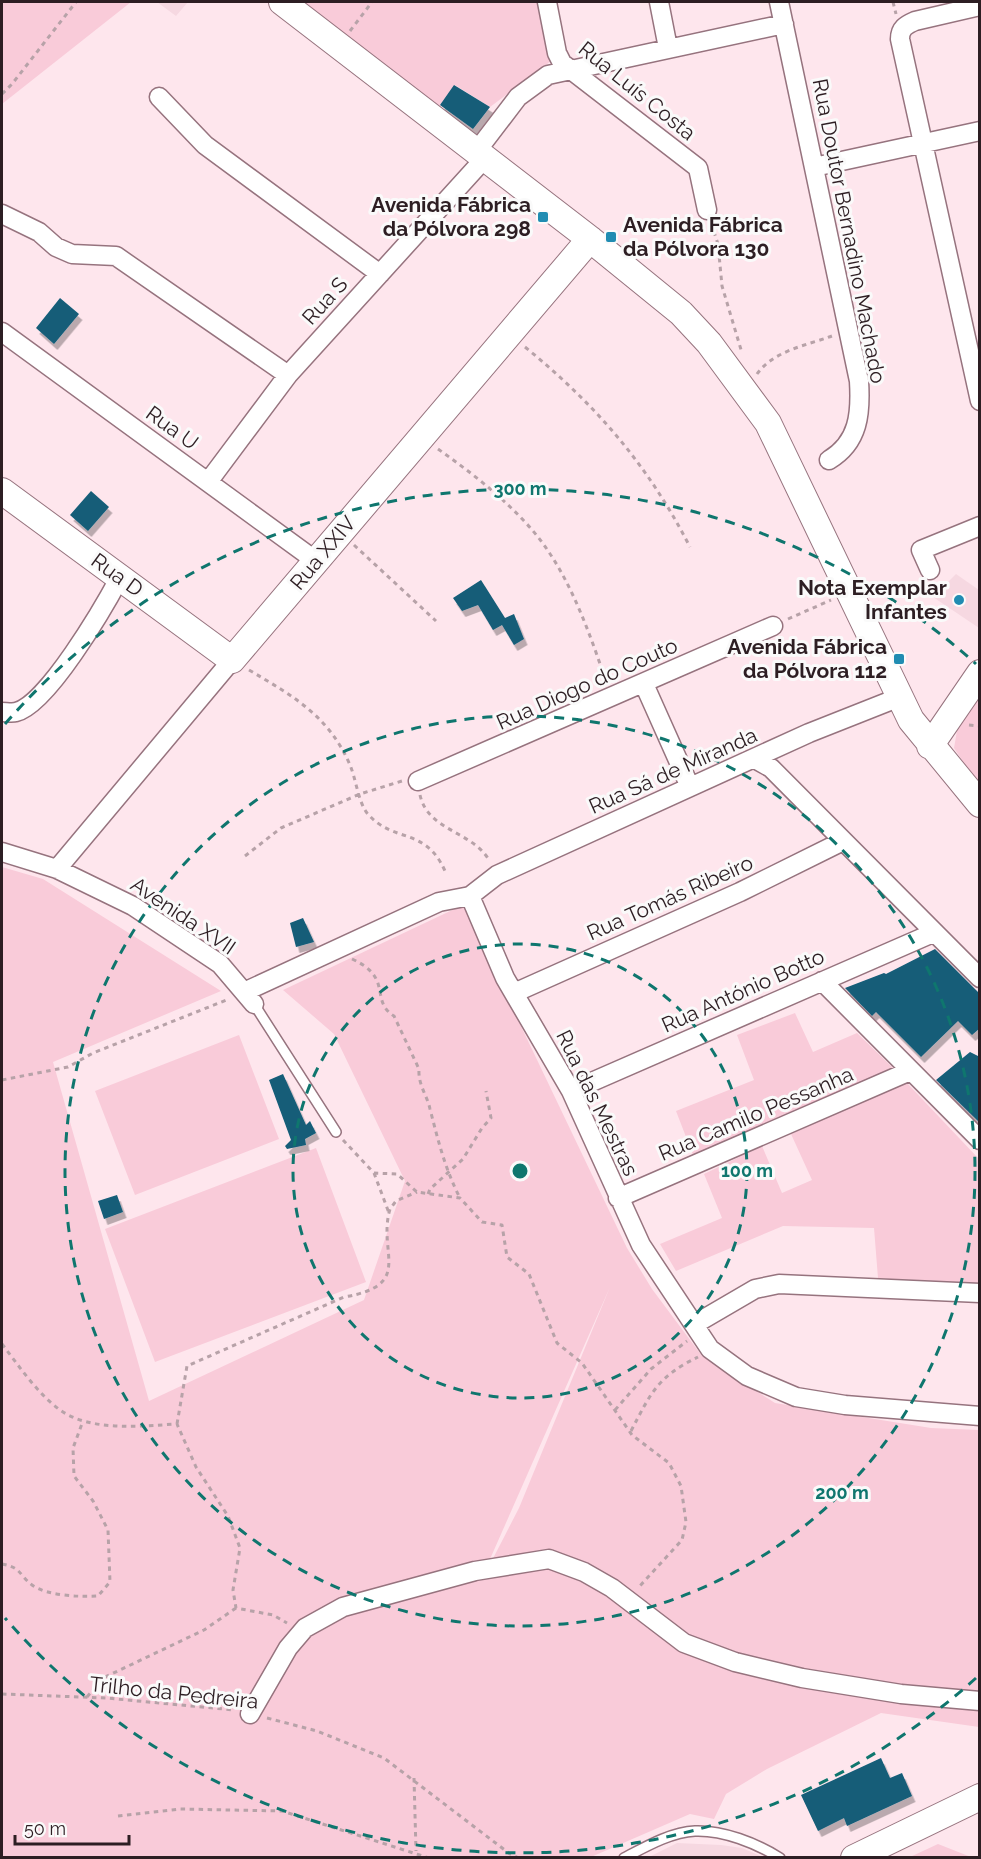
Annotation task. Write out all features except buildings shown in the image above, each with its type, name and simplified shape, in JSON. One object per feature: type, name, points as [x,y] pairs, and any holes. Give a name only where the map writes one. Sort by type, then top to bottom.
[{"type":"street","points":[[282,2],[590,239],[681,313],[709,343],[747,391],[768,423],[911,720],[930,746],[980,804]]},
{"type":"street","name":"Rua Luís Costa","points":[[547,2],[557,53],[568,69],[698,168],[707,210]]},
{"type":"street","points":[[659,2],[668,48]]},
{"type":"street","name":"Rua Doutor Bernadino Machado","points":[[779,2],[859,381],[858,420],[847,446],[829,460]]},
{"type":"street","points":[[980,6],[915,21],[900,32],[922,143],[980,401]]},
{"type":"street","name":"Rua S","points":[[208,482],[288,375],[380,274],[480,155],[518,97],[548,75],[568,69],[784,24]]},
{"type":"street","points":[[159,97],[206,145],[380,274]]},
{"type":"street","points":[[814,167],[980,131]]},
{"type":"street","points":[[2,214],[39,232],[56,246],[72,254],[116,256],[288,375]]},
{"type":"street","name":"Rua XXIV","points":[[57,869],[590,239]]},
{"type":"street","name":"Rua U","points":[[2,332],[316,561]]},
{"type":"street","name":"Rua D","points":[[2,491],[232,660]]},
{"type":"street","points":[[930,570],[921,550],[980,526]]},
{"type":"street","points":[[2,712],[16,712],[31,704],[85,639],[120,578]]},
{"type":"street","name":"Rua Diogo do Couto","points":[[418,781],[773,626]]},
{"type":"street","points":[[930,746],[980,673]]},
{"type":"street","points":[[644,684],[690,787]]},
{"type":"street","name":"Rua Sá de Miranda","points":[[470,896],[497,875],[809,733],[900,697]]},
{"type":"street","points":[[755,759],[771,768],[980,978]]},
{"type":"street","name":"Rua Tomás Ribeiro","points":[[514,993],[740,892],[843,841]]},
{"type":"street","name":"Avenida XVII","points":[[2,852],[57,869],[133,906],[220,964],[249,998]]},
{"type":"street","points":[[249,998],[334,951],[439,902],[470,896]]},
{"type":"street","name":"Rua das Mestras","points":[[470,896],[483,931],[514,993],[571,1091],[640,1245],[697,1328]]},
{"type":"street","name":"Rua António Botto","points":[[571,1091],[933,933]]},
{"type":"street","points":[[822,981],[910,1071],[977,1135]]},
{"type":"street","name":"Rua Camilo Pessanha","points":[[618,1198],[910,1071]]},
{"type":"street","points":[[980,1293],[779,1284],[755,1289],[697,1328],[710,1349],[747,1376],[796,1397],[845,1405],[980,1416]]},
{"type":"street","points":[[250,1714],[288,1648],[299,1635],[306,1628],[344,1607],[475,1570],[549,1559],[584,1572],[629,1599],[684,1643],[735,1662],[802,1678],[901,1694],[980,1701]]},
{"type":"street","points":[[854,1857],[980,1797]]},
{"type":"lane","name":"Avenida XVII","points":[[249,998],[336,1132]]},
{"type":"lane","points":[[624,1857],[675,1835],[695,1831],[755,1844],[780,1857]]},
{"type":"path","points":[[2,94],[76,2]]},
{"type":"path","points":[[339,45],[372,2]]},
{"type":"path","points":[[707,210],[718,244],[722,286],[743,360]]},
{"type":"path","points":[[747,391],[763,366],[779,355],[848,330]]},
{"type":"path","points":[[509,334],[568,382],[617,434],[659,490],[690,547]]},
{"type":"path","points":[[422,437],[480,479],[527,524],[547,551],[574,596],[612,698]]},
{"type":"path","points":[[340,533],[387,573],[436,621]]},
{"type":"path","points":[[773,626],[849,591]]},
{"type":"path","points":[[232,660],[299,699],[335,734],[366,812],[385,829],[427,844],[439,856],[445,871]]},
{"type":"path","points":[[245,856],[281,828],[360,794],[399,781],[418,781],[421,799],[429,814],[442,826],[470,839],[483,850],[497,875]]},
{"type":"path","points":[[334,951],[362,964],[374,974],[380,984],[381,1002],[386,1011],[394,1016],[419,1069],[419,1078],[430,1107],[438,1145],[448,1174],[460,1198],[482,1222],[502,1225],[507,1257],[529,1274],[557,1343],[582,1363],[630,1432],[669,1463],[681,1486],[686,1522],[682,1540],[629,1599]]},
{"type":"path","points":[[2,1080],[68,1067],[93,1053],[194,1015],[249,998]]},
{"type":"path","points":[[428,1194],[430,1189],[463,1160],[482,1128],[491,1118],[486,1091]]},
{"type":"path","points":[[236,1608],[233,1590],[240,1548],[228,1516],[196,1467],[177,1424],[187,1366],[344,1297],[366,1293],[384,1281],[390,1269],[389,1213],[374,1173],[336,1132]]},
{"type":"path","points":[[374,1173],[397,1174],[417,1192],[460,1198]]},
{"type":"path","points":[[389,1213],[396,1201],[417,1192]]},
{"type":"path","points":[[615,1410],[651,1369],[697,1328]]},
{"type":"path","points":[[2,1344],[34,1384],[60,1410],[83,1421],[112,1425],[177,1424]]},
{"type":"path","points":[[630,1432],[645,1401],[662,1380],[680,1364],[710,1349]]},
{"type":"path","points":[[2,1564],[17,1567],[33,1585],[74,1598],[98,1596],[110,1582],[108,1530],[93,1501],[74,1476],[74,1448],[83,1421]]},
{"type":"path","points":[[87,1697],[103,1678],[204,1630],[236,1608],[273,1615],[291,1626],[299,1635]]},
{"type":"path","name":"Trilho da Pedreira","points":[[2,1695],[87,1697],[250,1714],[317,1731],[384,1758],[414,1778],[492,1840],[519,1857]]},
{"type":"path","points":[[414,1778],[416,1851]]},
{"type":"path","points":[[118,1816],[180,1809],[282,1811],[416,1851],[429,1857]]},
{"type":"shaded area","points":[[2,2],[131,2],[2,104]]},
{"type":"shaded area","points":[[157,2],[188,2],[176,16]]},
{"type":"shaded area","points":[[297,2],[538,2],[551,61],[490,107],[455,85],[437,109]]},
{"type":"shaded area","name":"Nota Exemplar Infantes","points":[[956,574],[979,590],[979,628],[933,597]]},
{"type":"shaded area","points":[[979,692],[979,786],[954,748],[958,725]]},
{"type":"shaded area","points":[[2,867],[43,879],[221,991],[53,1062],[149,1401],[364,1300],[405,1181],[334,1034],[283,990],[463,905],[627,1248],[652,1289],[702,1356],[775,1403],[931,1428],[979,1430],[979,1727],[881,1713],[767,1769],[726,1794],[714,1819],[690,1814],[591,1857],[2,1857]],"holes":[[[610,1287],[519,1508],[484,1576]]]},
{"type":"shaded area","points":[[795,1013],[813,1052],[857,1033],[893,1068],[693,1155],[676,1111],[754,1080],[737,1035]]},
{"type":"shaded area","points":[[239,1035],[279,1139],[135,1195],[95,1091]]},
{"type":"shaded area","points":[[906,1082],[979,1159],[979,1287],[878,1278],[874,1228],[783,1226],[676,1271],[660,1244],[722,1218],[704,1174],[762,1146],[782,1193],[812,1180],[791,1134]]},
{"type":"shaded area","points":[[316,1148],[366,1282],[155,1362],[105,1229]]},
{"type":"shaded area","points":[[677,1843],[742,1848],[763,1857],[649,1857]]},
{"type":"shaded area","points":[[938,1844],[971,1857],[910,1857]]},
{"type":"place","name":"Avenida Fábrica da Pólvora 298","points":[[543,217]]},
{"type":"place","name":"Avenida Fábrica da Pólvora 130","points":[[611,237]]},
{"type":"place","name":"Nota Exemplar Infantes","points":[[959,600]]},
{"type":"place","name":"Avenida Fábrica da Pólvora 112","points":[[899,659]]}]
